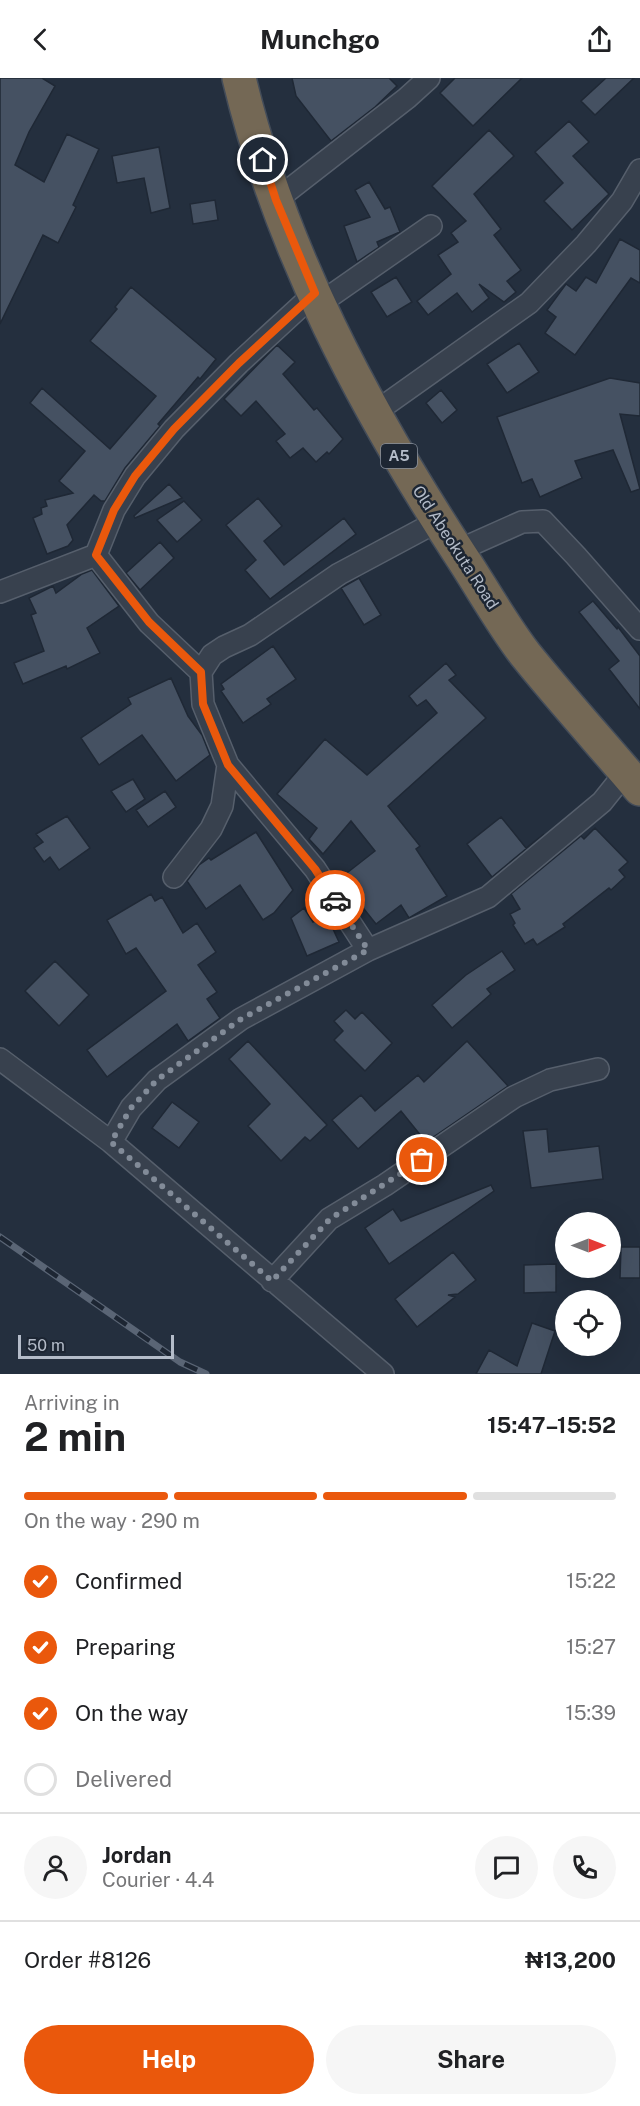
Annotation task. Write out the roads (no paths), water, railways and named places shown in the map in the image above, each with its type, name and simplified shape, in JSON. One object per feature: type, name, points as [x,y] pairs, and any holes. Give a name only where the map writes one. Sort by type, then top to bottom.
[{"type":"highway","name":"Old Abeokuta Road","points":[[239,78],[276,200],[317,299],[374,413],[438,521],[524,653],[633,780]]},
{"type":"street","points":[[276,200],[407,98],[429,78]]},
{"type":"street","points":[[374,413],[529,303],[586,244],[622,201],[640,170]]},
{"type":"street","points":[[0,592],[96,555],[114,510],[135,476],[174,429],[239,363],[317,299],[431,226]]},
{"type":"street","points":[[368,950],[315,869],[228,765],[203,704],[201,672],[212,655],[224,647],[250,635],[339,574],[438,521]]},
{"type":"street","points":[[457,551],[522,522],[543,521],[640,629]]},
{"type":"street","points":[[96,555],[149,622],[201,672]]},
{"type":"street","points":[[174,877],[211,828],[219,813],[228,765]]},
{"type":"street","points":[[111,1142],[131,1108],[157,1080],[241,1019],[368,950],[488,897],[602,802],[633,780]]},
{"type":"street","points":[[0,1059],[111,1142],[383,1374]]},
{"type":"street","points":[[272,1281],[330,1219],[385,1185],[514,1097],[550,1080],[598,1069]]},
{"type":"railway","points":[[0,1237],[180,1362],[206,1374]]}]
